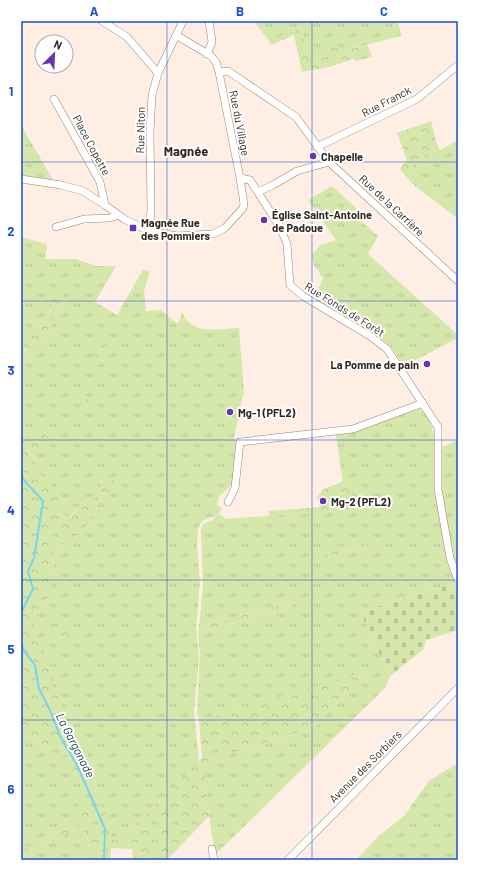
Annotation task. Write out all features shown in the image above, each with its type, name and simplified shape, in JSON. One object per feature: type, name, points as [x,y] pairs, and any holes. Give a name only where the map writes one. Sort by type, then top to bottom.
[{"type":"street","points":[[102,21],[127,37],[158,73]]},
{"type":"street","name":"Rue Niton","points":[[149,230],[151,211],[150,132],[152,99],[158,73],[183,21]]},
{"type":"street","points":[[207,54],[212,42],[209,21]]},
{"type":"street","points":[[176,35],[207,54],[216,62],[219,72]]},
{"type":"street","name":"Rue Franck","points":[[317,147],[417,99],[458,65]]},
{"type":"street","name":"Rue de la Carrière","points":[[219,72],[228,71],[296,117],[329,162],[458,281]]},
{"type":"street","name":"Rue du Village","points":[[149,230],[177,236],[213,234],[225,228],[243,208],[244,204],[240,178],[219,72]]},
{"type":"street","name":"Place Copette","points":[[54,98],[100,182],[105,205]]},
{"type":"street","points":[[240,178],[250,180],[258,192],[297,172],[329,162]]},
{"type":"street","points":[[21,178],[83,191],[124,219],[149,230]]},
{"type":"street","name":"Rue Fonds de Forêt","points":[[258,192],[280,227],[287,244],[290,285],[303,296],[370,336],[387,349],[438,427],[438,489],[450,558],[458,580]]},
{"type":"street","points":[[56,227],[84,219],[110,218],[118,215]]},
{"type":"street","points":[[228,502],[235,488],[240,442],[353,429],[422,403]]},
{"type":"street","name":"Avenue des Sorbiers","points":[[288,860],[458,688]]},
{"type":"street","points":[[212,849],[214,860]]},
{"type":"green space","points":[[254,21],[398,21],[401,36],[341,51],[320,58],[305,54],[302,28],[269,41]]},
{"type":"green space","points":[[302,28],[305,54],[320,58],[328,56],[329,43],[341,51],[367,45],[372,57],[356,61],[353,59],[329,67],[302,72],[294,35],[271,45],[269,41]]},
{"type":"green space","points":[[431,121],[437,145],[415,163],[407,178],[400,169],[407,160],[397,133]]},
{"type":"green space","points":[[21,125],[53,180],[21,175]]},
{"type":"green space","points":[[458,140],[457,218],[415,186],[407,178],[415,163],[437,145],[440,150]]},
{"type":"green space","points":[[332,186],[357,209],[353,214],[378,236],[368,254],[458,335],[458,338],[404,366],[390,345],[315,298],[323,278],[314,265],[311,255],[321,245],[336,240],[308,200]]},
{"type":"green space","points":[[21,237],[47,244],[45,259],[75,259],[97,266],[116,266],[95,302],[117,315],[143,270],[150,271],[144,291],[146,311],[161,310],[178,324],[182,312],[186,320],[199,328],[214,330],[239,328],[244,391],[234,438],[237,443],[233,484],[219,496],[217,505],[222,509],[219,514],[226,519],[353,510],[350,480],[343,483],[336,435],[358,430],[420,409],[428,414],[434,434],[434,481],[447,561],[458,582],[360,612],[390,676],[385,688],[215,855],[209,816],[204,762],[315,727],[364,673],[199,720],[197,712],[200,655],[198,633],[291,607],[294,603],[290,602],[199,627],[203,585],[201,530],[203,524],[213,520],[216,516],[203,520],[198,528],[197,545],[200,581],[196,630],[199,657],[194,712],[199,762],[125,835],[111,838],[109,818],[81,821],[21,850],[21,741],[34,737],[53,762],[67,753],[75,767],[89,768],[86,755],[77,754],[71,747],[72,730],[70,713],[61,697],[52,689],[54,680],[33,628],[36,614],[47,599],[48,572],[54,567],[53,549],[73,539],[93,519],[102,494],[102,480],[100,492],[94,499],[81,504],[69,518],[60,512],[60,499],[56,490],[39,473],[35,460],[28,452],[32,448],[28,436],[21,440],[21,360],[30,344],[47,339],[54,318],[65,300],[59,288],[52,299],[50,312],[37,324],[31,338],[23,349],[21,348]],"holes":[[[327,547],[379,548],[343,552],[327,560]]]},
{"type":"green space","points":[[59,287],[65,300],[54,318],[47,339],[39,342],[34,341],[31,348],[26,348],[21,360],[21,348],[23,348],[26,339],[31,338],[37,324],[50,312],[52,299]]},
{"type":"green space","points":[[99,341],[107,344],[105,360],[98,365],[89,360]]},
{"type":"green space","points":[[118,381],[121,383],[89,407],[84,405],[82,402]]},
{"type":"green space","points":[[40,429],[49,438],[41,448],[32,448],[28,453],[35,460],[39,473],[56,489],[60,499],[60,512],[70,518],[81,504],[94,499],[100,492],[102,480],[112,479],[117,488],[109,495],[102,494],[93,519],[73,539],[53,549],[54,567],[48,572],[52,585],[47,599],[36,614],[33,628],[51,668],[54,680],[52,689],[64,701],[70,713],[72,730],[71,747],[77,754],[87,755],[89,768],[93,776],[91,778],[86,771],[72,775],[71,771],[75,767],[67,753],[53,762],[34,737],[21,741],[21,440]]},
{"type":"green space","points":[[458,440],[458,565],[452,554],[439,483],[442,447]]},
{"type":"green space","points":[[350,479],[354,510],[269,516],[269,511],[320,507],[317,497],[324,489]]},
{"type":"green space","points":[[382,544],[379,548],[343,552],[340,559],[327,560],[327,547]]},
{"type":"green space","points":[[455,583],[458,591],[458,630],[426,640],[423,650],[390,676],[360,612]]},
{"type":"green space","points":[[290,602],[294,603],[291,607],[198,633],[199,627]]},
{"type":"green space","points":[[54,619],[66,623],[75,632],[69,639],[53,639],[49,626]]},
{"type":"green space","points":[[365,672],[315,727],[204,762],[209,816],[167,860],[133,860],[132,849],[111,848],[110,860],[85,860],[89,844],[82,824],[66,835],[21,855],[21,850],[81,821],[76,805],[94,795],[109,818],[111,838],[125,835],[202,758],[199,720]]},
{"type":"green space","points":[[458,763],[458,860],[356,860],[379,836],[404,816],[429,781]]},
{"type":"green space","points":[[82,824],[89,844],[85,860],[21,860],[21,855],[66,835]]},
{"type":"waterway","name":"La Gargonade","points":[[21,473],[23,479],[43,501],[34,558],[28,571],[33,589],[21,613]]},
{"type":"waterway","name":"La Gargonade","points":[[21,641],[24,651],[35,665],[39,689],[49,708],[61,738],[77,765],[105,829],[104,860]]},
{"type":"place","name":"Chapelle","points":[[313,156]]},
{"type":"place","name":"Église Saint-Antoine de Padoue","points":[[264,220]]},
{"type":"place","name":"Magnée Rue des Pommiers","points":[[133,228]]},
{"type":"place","name":"La Pomme de pain","points":[[427,364]]},
{"type":"place","name":"Mg-1 (PFL2)","points":[[230,412]]},
{"type":"place","name":"Mg-2 (PFL2)","points":[[323,501]]},
{"type":"district","name":"Magnée","points":[[186,151]]}]
